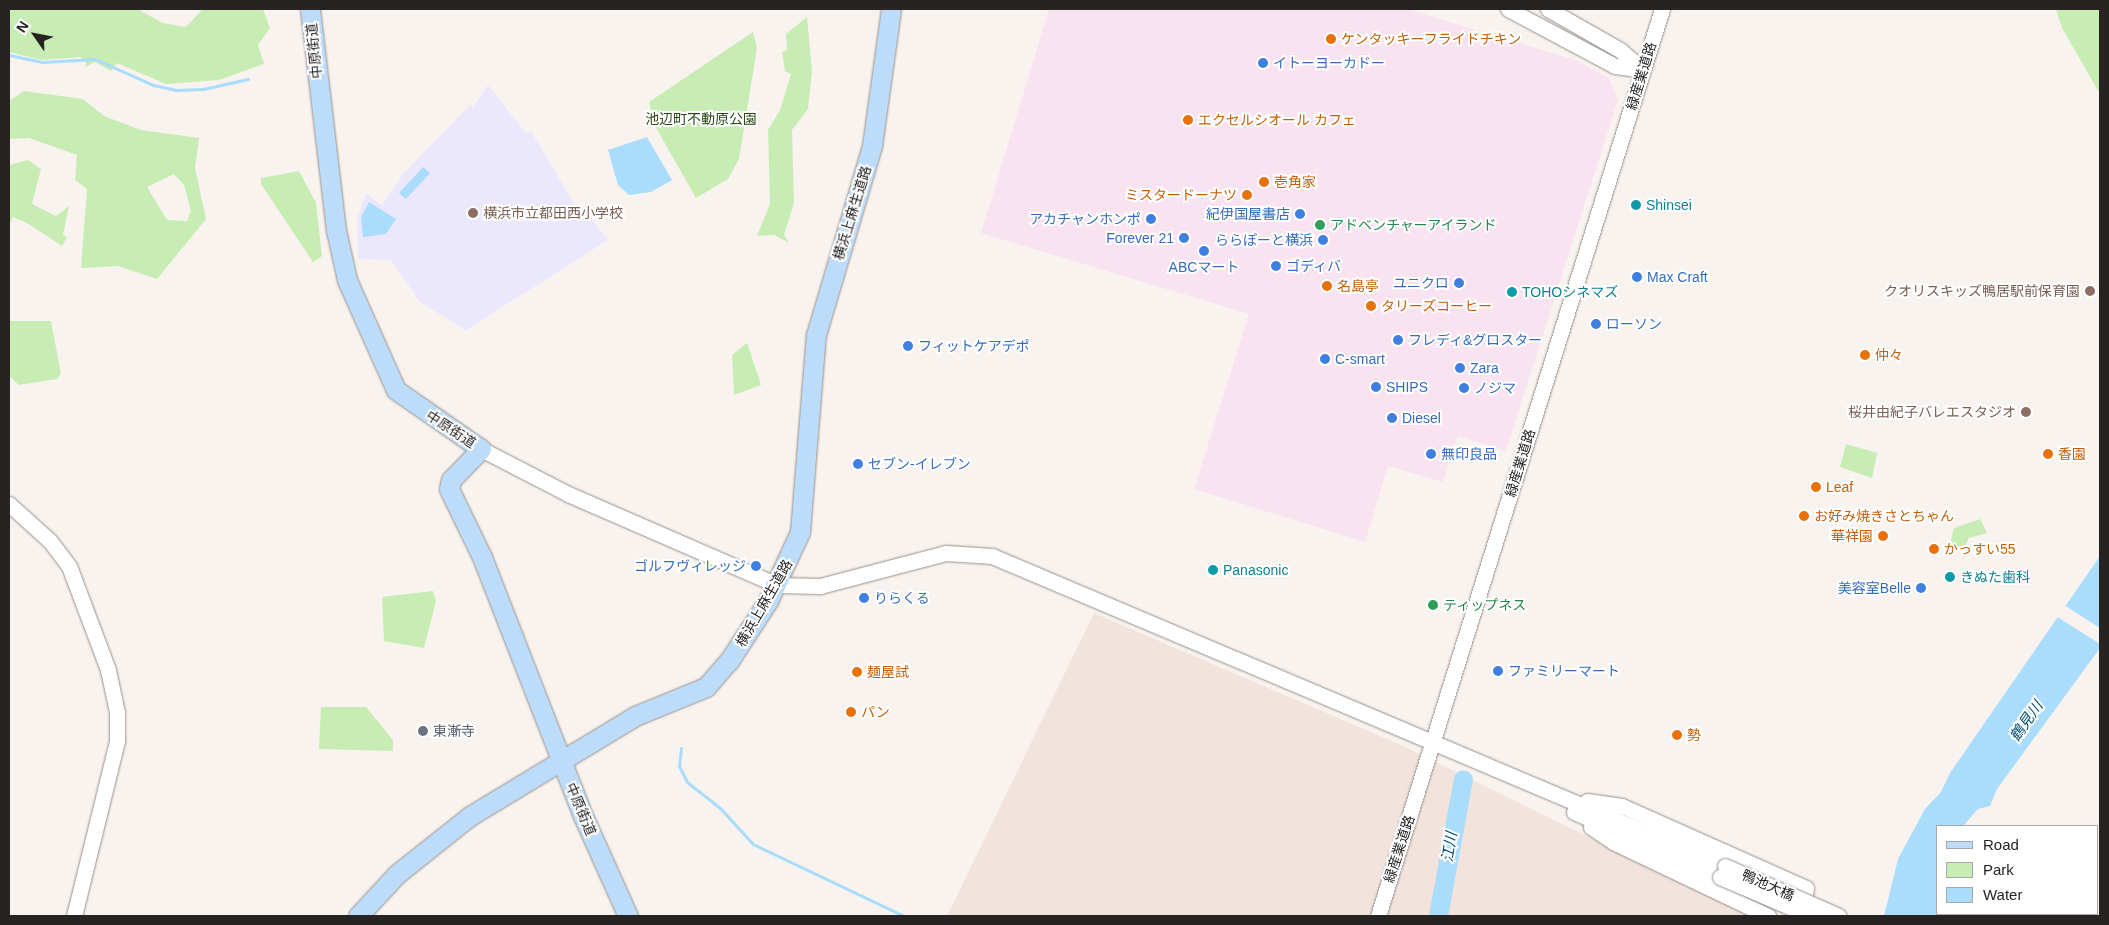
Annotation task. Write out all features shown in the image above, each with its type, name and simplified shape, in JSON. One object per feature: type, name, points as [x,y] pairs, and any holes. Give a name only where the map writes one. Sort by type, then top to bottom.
[{"type":"main road","name":"中原街道","points":[[310,9],[336,230],[347,280],[396,390],[481,449],[451,480],[449,489],[482,557],[561,762],[628,916]]},
{"type":"main road","name":"横浜上麻生道路","points":[[358,916],[437,839],[635,716],[706,687],[730,661],[777,585],[800,532],[818,328],[872,146],[891,9]]},
{"type":"street","points":[[1508,9],[1615,66],[1643,70]]},
{"type":"street","points":[[1548,9],[1620,50],[1643,70]]},
{"type":"street","name":"緑産業道路","points":[[1378,916],[1662,9]]},
{"type":"street","points":[[481,449],[577,498],[777,585],[820,586],[946,553],[992,556],[1433,744],[1723,872]]},
{"type":"street","points":[[9,504],[50,541],[69,566],[108,670],[117,712],[117,741],[74,916]]},
{"type":"street","points":[[1564,802],[1622,806],[1806,888],[1801,916]]},
{"type":"street","points":[[1564,802],[1613,842],[1768,916]]},
{"type":"street","name":"鴨池大橋","points":[[1723,872],[1810,916]]},
{"type":"street","name":"鴨池大橋","points":[[1723,872],[1839,916]]},
{"type":"shaded area","points":[[1049,9],[1407,9],[1578,61],[1609,78],[1618,100],[1506,451],[1458,436],[1443,482],[1388,466],[1365,542],[1194,489],[1249,314],[981,233]]},
{"type":"shaded area","name":"横浜市立都田西小学校","points":[[488,85],[526,133],[531,131],[576,207],[580,205],[608,240],[466,330],[420,302],[391,260],[358,259],[357,218],[366,193],[382,205],[404,173],[470,105],[473,107]]},
{"type":"shaded area","points":[[1094,613],[1401,745],[1750,916],[947,916]]},
{"type":"green space","points":[[9,9],[137,9],[163,23],[186,27],[203,9],[263,9],[270,28],[258,45],[264,64],[219,80],[166,84],[117,63],[111,71],[95,62],[85,67],[86,61],[80,57],[42,60],[9,52]]},
{"type":"green space","points":[[2056,9],[2100,10],[2100,94],[2062,28]]},
{"type":"green space","points":[[807,17],[812,71],[808,109],[792,130],[794,203],[784,235],[789,243],[774,235],[757,236],[770,204],[768,130],[780,110],[791,74],[785,71],[782,52],[787,50],[786,34]]},
{"type":"green space","name":"池辺町不動原公園","points":[[753,32],[757,48],[739,159],[728,179],[696,198],[655,126],[649,102]]},
{"type":"green space","points":[[24,91],[83,99],[104,116],[141,130],[199,138],[195,168],[206,219],[157,279],[118,266],[81,268],[87,189],[75,180],[77,155],[29,138],[9,139],[9,101]],"holes":[[[174,174],[184,185],[191,211],[187,221],[167,220],[147,187]]]},
{"type":"green space","points":[[28,160],[41,169],[32,204],[56,216],[69,206],[63,235],[67,237],[62,246],[27,223],[13,217],[9,224],[9,165]]},
{"type":"green space","points":[[299,171],[316,203],[322,256],[313,262],[261,184],[261,178]]},
{"type":"green space","points":[[9,321],[51,321],[61,374],[57,379],[19,385],[9,376]]},
{"type":"green space","points":[[747,343],[761,385],[734,395],[732,355]]},
{"type":"green space","points":[[1846,444],[1877,453],[1872,478],[1840,467]]},
{"type":"green space","points":[[1980,519],[1987,533],[1969,538],[1963,551],[1949,547],[1954,528]]},
{"type":"green space","points":[[433,591],[436,601],[424,648],[384,641],[382,597]]},
{"type":"green space","points":[[321,707],[366,707],[393,740],[393,751],[319,749]]},
{"type":"water","points":[[647,137],[672,180],[651,192],[629,195],[618,185],[608,150]]},
{"type":"water","points":[[423,167],[430,173],[406,199],[399,193]]},
{"type":"water","points":[[369,202],[396,219],[386,234],[363,237],[361,217]]},
{"type":"water","name":"鶴見川","points":[[2100,556],[2100,648],[1997,789],[1990,806],[1978,809],[1964,825],[1936,825],[1936,915],[1939,916],[1884,916],[1898,859],[1925,809],[1941,792],[1950,773]]},
{"type":"pier","points":[[2064,605],[2100,628],[2100,644],[2056,616]]},
{"type":"waterway","points":[[9,55],[42,62],[95,59],[153,85],[176,90],[203,89],[248,79]]},
{"type":"waterway","points":[[681,748],[679,766],[687,782],[720,808],[753,844],[904,916]]},
{"type":"waterway","name":"江川","points":[[1438,916],[1463,779]]},
{"type":"place","name":"ケンタッキーフライドチキン","points":[[1331,39]]},
{"type":"place","name":"イトーヨーカドー","points":[[1263,63]]},
{"type":"place","name":"エクセルシオール カフェ","points":[[1188,120]]},
{"type":"place","name":"壱角家","points":[[1264,182]]},
{"type":"place","name":"ミスタードーナツ","points":[[1247,195]]},
{"type":"place","name":"Shinsei","points":[[1636,205]]},
{"type":"place","name":"横浜市立都田西小学校","points":[[473,213]]},
{"type":"place","name":"紀伊国屋書店","points":[[1300,214]]},
{"type":"place","name":"アカチャンホンポ","points":[[1151,219]]},
{"type":"place","name":"アドベンチャーアイランド","points":[[1320,225]]},
{"type":"place","name":"Forever 21","points":[[1184,238]]},
{"type":"place","name":"ららぽーと横浜","points":[[1323,240]]},
{"type":"place","name":"ABCマート","points":[[1204,251]]},
{"type":"place","name":"ゴディバ","points":[[1276,266]]},
{"type":"place","name":"Max Craft","points":[[1637,277]]},
{"type":"place","name":"ユニクロ","points":[[1459,283]]},
{"type":"place","name":"名島亭","points":[[1327,286]]},
{"type":"place","name":"クオリスキッズ鴨居駅前保育園","points":[[2090,291]]},
{"type":"place","name":"TOHOシネマズ","points":[[1512,292]]},
{"type":"place","name":"タリーズコーヒー","points":[[1371,306]]},
{"type":"place","name":"ローソン","points":[[1596,324]]},
{"type":"place","name":"フレディ&グロスター","points":[[1398,340]]},
{"type":"place","name":"フィットケアデポ","points":[[908,346]]},
{"type":"place","name":"仲々","points":[[1865,355]]},
{"type":"place","name":"C-smart","points":[[1325,359]]},
{"type":"place","name":"Zara","points":[[1460,368]]},
{"type":"place","name":"SHIPS","points":[[1376,387]]},
{"type":"place","name":"ノジマ","points":[[1464,388]]},
{"type":"place","name":"桜井由紀子バレエスタジオ","points":[[2026,412]]},
{"type":"place","name":"Diesel","points":[[1392,418]]},
{"type":"place","name":"無印良品","points":[[1431,454]]},
{"type":"place","name":"香園","points":[[2048,454]]},
{"type":"place","name":"セブン-イレブン","points":[[858,464]]},
{"type":"place","name":"Leaf","points":[[1816,487]]},
{"type":"place","name":"お好み焼きさとちゃん","points":[[1804,516]]},
{"type":"place","name":"華祥園","points":[[1883,536]]},
{"type":"place","name":"かっすい55","points":[[1934,549]]},
{"type":"place","name":"ゴルフヴィレッジ","points":[[756,566]]},
{"type":"place","name":"Panasonic","points":[[1213,570]]},
{"type":"place","name":"きぬた歯科","points":[[1950,577]]},
{"type":"place","name":"美容室Belle","points":[[1921,588]]},
{"type":"place","name":"りらくる","points":[[864,598]]},
{"type":"place","name":"ティップネス","points":[[1433,605]]},
{"type":"place","name":"ファミリーマート","points":[[1498,671]]},
{"type":"place","name":"麺屋試","points":[[857,672]]},
{"type":"place","name":"パン","points":[[851,712]]},
{"type":"place","name":"東漸寺","points":[[423,731]]},
{"type":"place","name":"勢","points":[[1677,735]]}]
